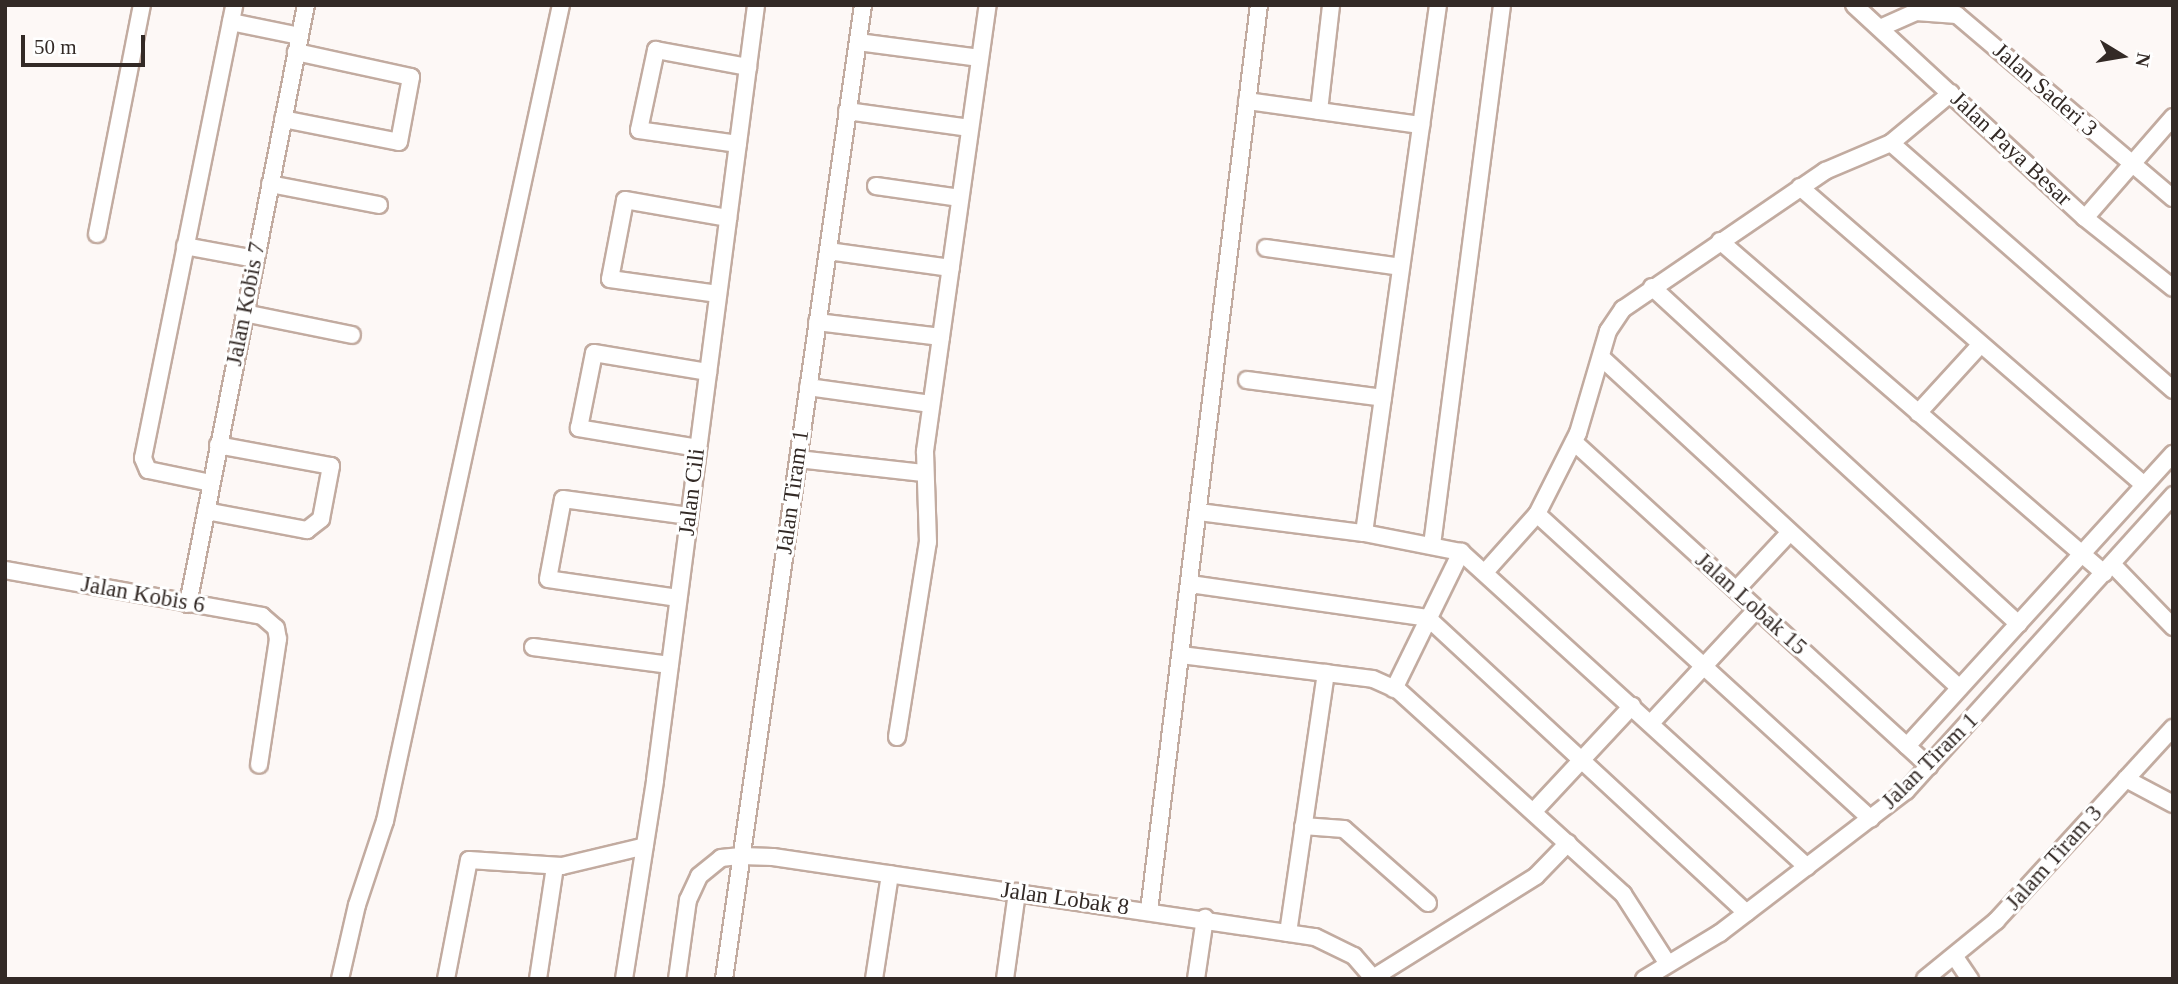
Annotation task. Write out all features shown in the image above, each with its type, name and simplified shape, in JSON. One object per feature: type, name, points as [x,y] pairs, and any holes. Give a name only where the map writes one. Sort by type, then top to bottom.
[{"type":"street","points":[[97,234],[142,5]]},
{"type":"street","points":[[211,483],[153,472],[143,462],[234,5]]},
{"type":"street","name":"Jalan Kobis 7","points":[[188,604],[306,5]]},
{"type":"street","points":[[340,979],[356,905],[384,821],[561,5]]},
{"type":"street","name":"Jalan Cili","points":[[624,979],[670,665],[756,5]]},
{"type":"street","name":"Jalan Tiram 1","points":[[724,979],[863,5]]},
{"type":"street","points":[[897,737],[928,542],[930,520],[923,473],[931,404],[988,5]]},
{"type":"street","points":[[1149,911],[1199,512],[1196,499],[1259,5]]},
{"type":"street","points":[[1319,111],[1331,5]]},
{"type":"street","points":[[1364,533],[1438,5]]},
{"type":"street","points":[[1432,545],[1502,5]]},
{"type":"street","name":"Jalan Paya Besar","points":[[1854,5],[2085,218],[2173,288]]},
{"type":"street","name":"Jalan Saderi 3","points":[[1880,28],[1916,12],[1957,15],[2173,198]]},
{"type":"street","points":[[231,22],[300,36]]},
{"type":"street","points":[[858,42],[980,58]]},
{"type":"street","points":[[738,144],[639,130],[656,50],[748,67]]},
{"type":"street","points":[[283,119],[399,142],[411,77],[296,52]]},
{"type":"street","points":[[1486,571],[1537,514],[1574,442],[1603,359],[1608,331],[1623,309],[1825,171],[1891,143],[1951,93]]},
{"type":"street","points":[[1247,101],[1421,125]]},
{"type":"street","points":[[848,111],[970,128]]},
{"type":"street","points":[[2085,218],[2173,117]]},
{"type":"street","points":[[1891,143],[2173,390]]},
{"type":"street","points":[[270,184],[379,205]]},
{"type":"street","points":[[876,186],[960,198]]},
{"type":"street","points":[[1800,187],[2144,485]]},
{"type":"street","points":[[718,294],[610,279],[625,200],[728,218]]},
{"type":"street","points":[[1720,241],[2081,555],[2108,568],[2173,627]]},
{"type":"street","points":[[186,246],[255,259]]},
{"type":"street","points":[[1266,248],[1401,267]]},
{"type":"street","points":[[828,251],[951,268]]},
{"type":"street","points":[[1652,287],[2018,624]]},
{"type":"street","points":[[244,313],[352,335]]},
{"type":"street","points":[[817,322],[941,337]]},
{"type":"street","points":[[1918,414],[1981,344]]},
{"type":"street","points":[[698,448],[579,428],[594,353],[708,372]]},
{"type":"street","points":[[1603,359],[1959,688]]},
{"type":"street","points":[[1247,380],[1383,398]]},
{"type":"street","points":[[808,387],[931,404]]},
{"type":"street","name":"Jalan Lobak 15","points":[[1574,442],[1929,766]]},
{"type":"street","points":[[206,511],[307,530],[314,528],[321,519],[331,466],[218,446]]},
{"type":"street","points":[[1907,746],[2173,454]]},
{"type":"street","points":[[798,459],[923,473]]},
{"type":"street","name":"Jalan Tiram 1","points":[[1644,979],[1747,913],[1871,820],[1929,766],[2173,495]]},
{"type":"street","points":[[678,598],[548,579],[563,499],[689,516]]},
{"type":"street","points":[[1199,512],[1364,533],[1461,552],[1486,571],[1807,867]]},
{"type":"street","points":[[1537,514],[1871,820]]},
{"type":"street","points":[[1736,590],[1790,532]]},
{"type":"street","points":[[1394,689],[1461,552]]},
{"type":"street","name":"Jalan Kobis 6","points":[[5,570],[262,616],[276,628],[277,658],[259,765]]},
{"type":"street","points":[[1190,584],[1428,618],[1747,913]]},
{"type":"street","points":[[1651,723],[1757,609]]},
{"type":"street","points":[[533,647],[670,665]]},
{"type":"street","points":[[1181,655],[1373,679],[1394,689],[1534,811],[1623,894],[1668,964]]},
{"type":"street","points":[[1288,933],[1326,673]]},
{"type":"street","points":[[1534,811],[1632,706]]},
{"type":"street","name":"Jalam Tiram 3","points":[[1925,979],[1996,921],[2173,728]]},
{"type":"street","points":[[2126,779],[2173,804]]},
{"type":"street","points":[[1303,826],[1344,829],[1428,903]]},
{"type":"street","points":[[1374,978],[1536,876],[1568,843]]},
{"type":"street","points":[[446,979],[469,860],[555,866],[645,846]]},
{"type":"street","points":[[677,979],[688,900],[699,876],[721,858],[741,856]]},
{"type":"street","name":"Jalan Lobak 8","points":[[741,856],[1205,918],[1288,933],[1336,944],[1354,956],[1374,978]]},
{"type":"street","points":[[538,979],[555,866]]},
{"type":"street","points":[[874,979],[890,874]]},
{"type":"street","points":[[1005,979],[1017,892]]},
{"type":"street","points":[[1196,979],[1205,918]]},
{"type":"street","points":[[1955,957],[1970,979]]}]
